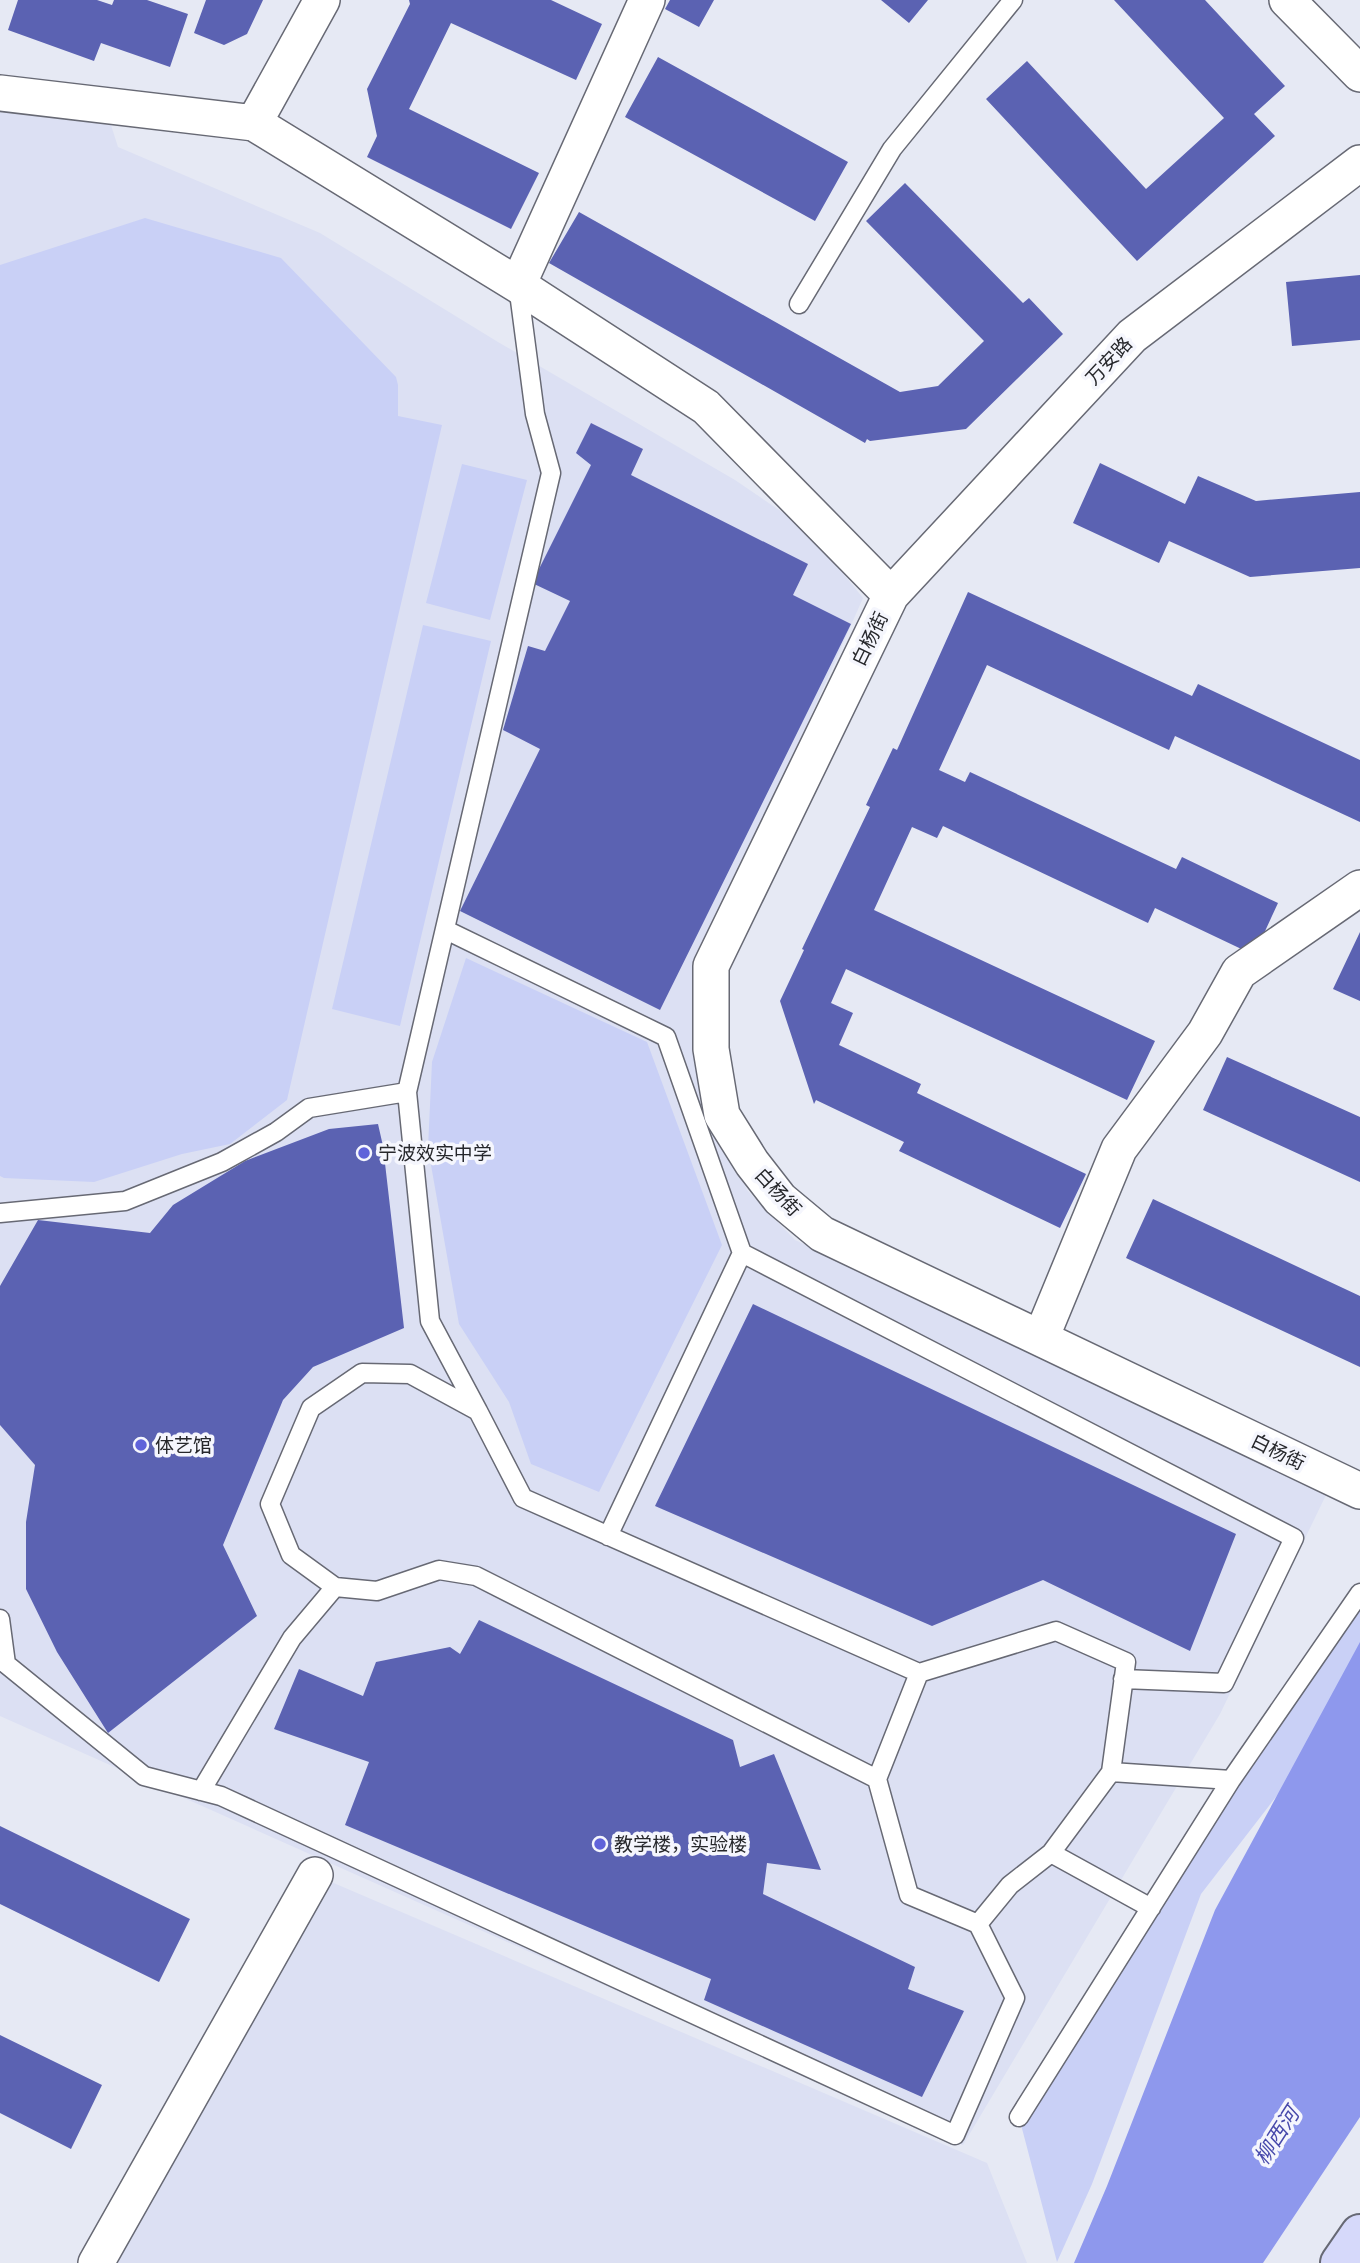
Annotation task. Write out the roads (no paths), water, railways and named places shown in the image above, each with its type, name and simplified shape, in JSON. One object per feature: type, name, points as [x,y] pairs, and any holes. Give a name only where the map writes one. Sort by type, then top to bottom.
[{"type":"main road","points":[[1340,2263],[1360,2234]]},
{"type":"street","points":[[254,122],[322,0]]},
{"type":"street","points":[[518,285],[647,0]]},
{"type":"street","points":[[1287,0],[1360,74]]},
{"type":"street","points":[[0,93],[254,122],[518,285],[706,407],[891,595]]},
{"type":"street","name":"万安路","points":[[891,595],[1132,336],[1360,163]]},
{"type":"street","name":"白杨街","points":[[891,595],[711,966],[711,1049],[722,1115],[752,1163],[780,1199],[822,1234],[1360,1491]]},
{"type":"street","points":[[1041,1338],[1119,1149],[1205,1033],[1239,972],[1360,888]]},
{"type":"street","points":[[96,2263],[315,1875]]},
{"type":"lane","points":[[799,304],[892,149],[1013,0]]},
{"type":"lane","points":[[518,285],[535,414],[551,473],[407,1092],[430,1321],[523,1499],[919,1673],[1056,1631],[1126,1661],[1111,1772],[1051,1853],[1010,1885],[978,1924]]},
{"type":"lane","points":[[446,930],[666,1037],[742,1253],[1294,1538],[1224,1683],[1123,1679]]},
{"type":"lane","points":[[0,1213],[125,1201],[222,1162],[276,1132],[309,1108],[407,1092]]},
{"type":"lane","points":[[608,1536],[742,1253]]},
{"type":"lane","points":[[478,1411],[410,1374],[362,1373],[311,1408],[270,1504],[291,1555],[335,1587],[377,1591],[439,1570],[476,1576],[877,1779]]},
{"type":"lane","points":[[201,1791],[292,1639],[335,1587]]},
{"type":"lane","points":[[1019,2117],[1231,1780],[1360,1593]]},
{"type":"lane","points":[[0,1619],[6,1664],[144,1776],[221,1796],[955,2135],[1015,1998],[978,1924],[909,1895],[877,1779],[919,1673]]},
{"type":"lane","points":[[1111,1772],[1231,1780]]},
{"type":"lane","points":[[1051,1853],[1151,1908]]},
{"type":"water","name":"柳西河","points":[[1360,1642],[1360,2117],[1263,2263],[1074,2263],[1215,1910]]},
{"type":"place","name":"宁波效实中学","points":[[364,1153]]},
{"type":"place","name":"体艺馆","points":[[141,1445]]},
{"type":"place","name":"教学楼，实验楼","points":[[600,1844]]}]
